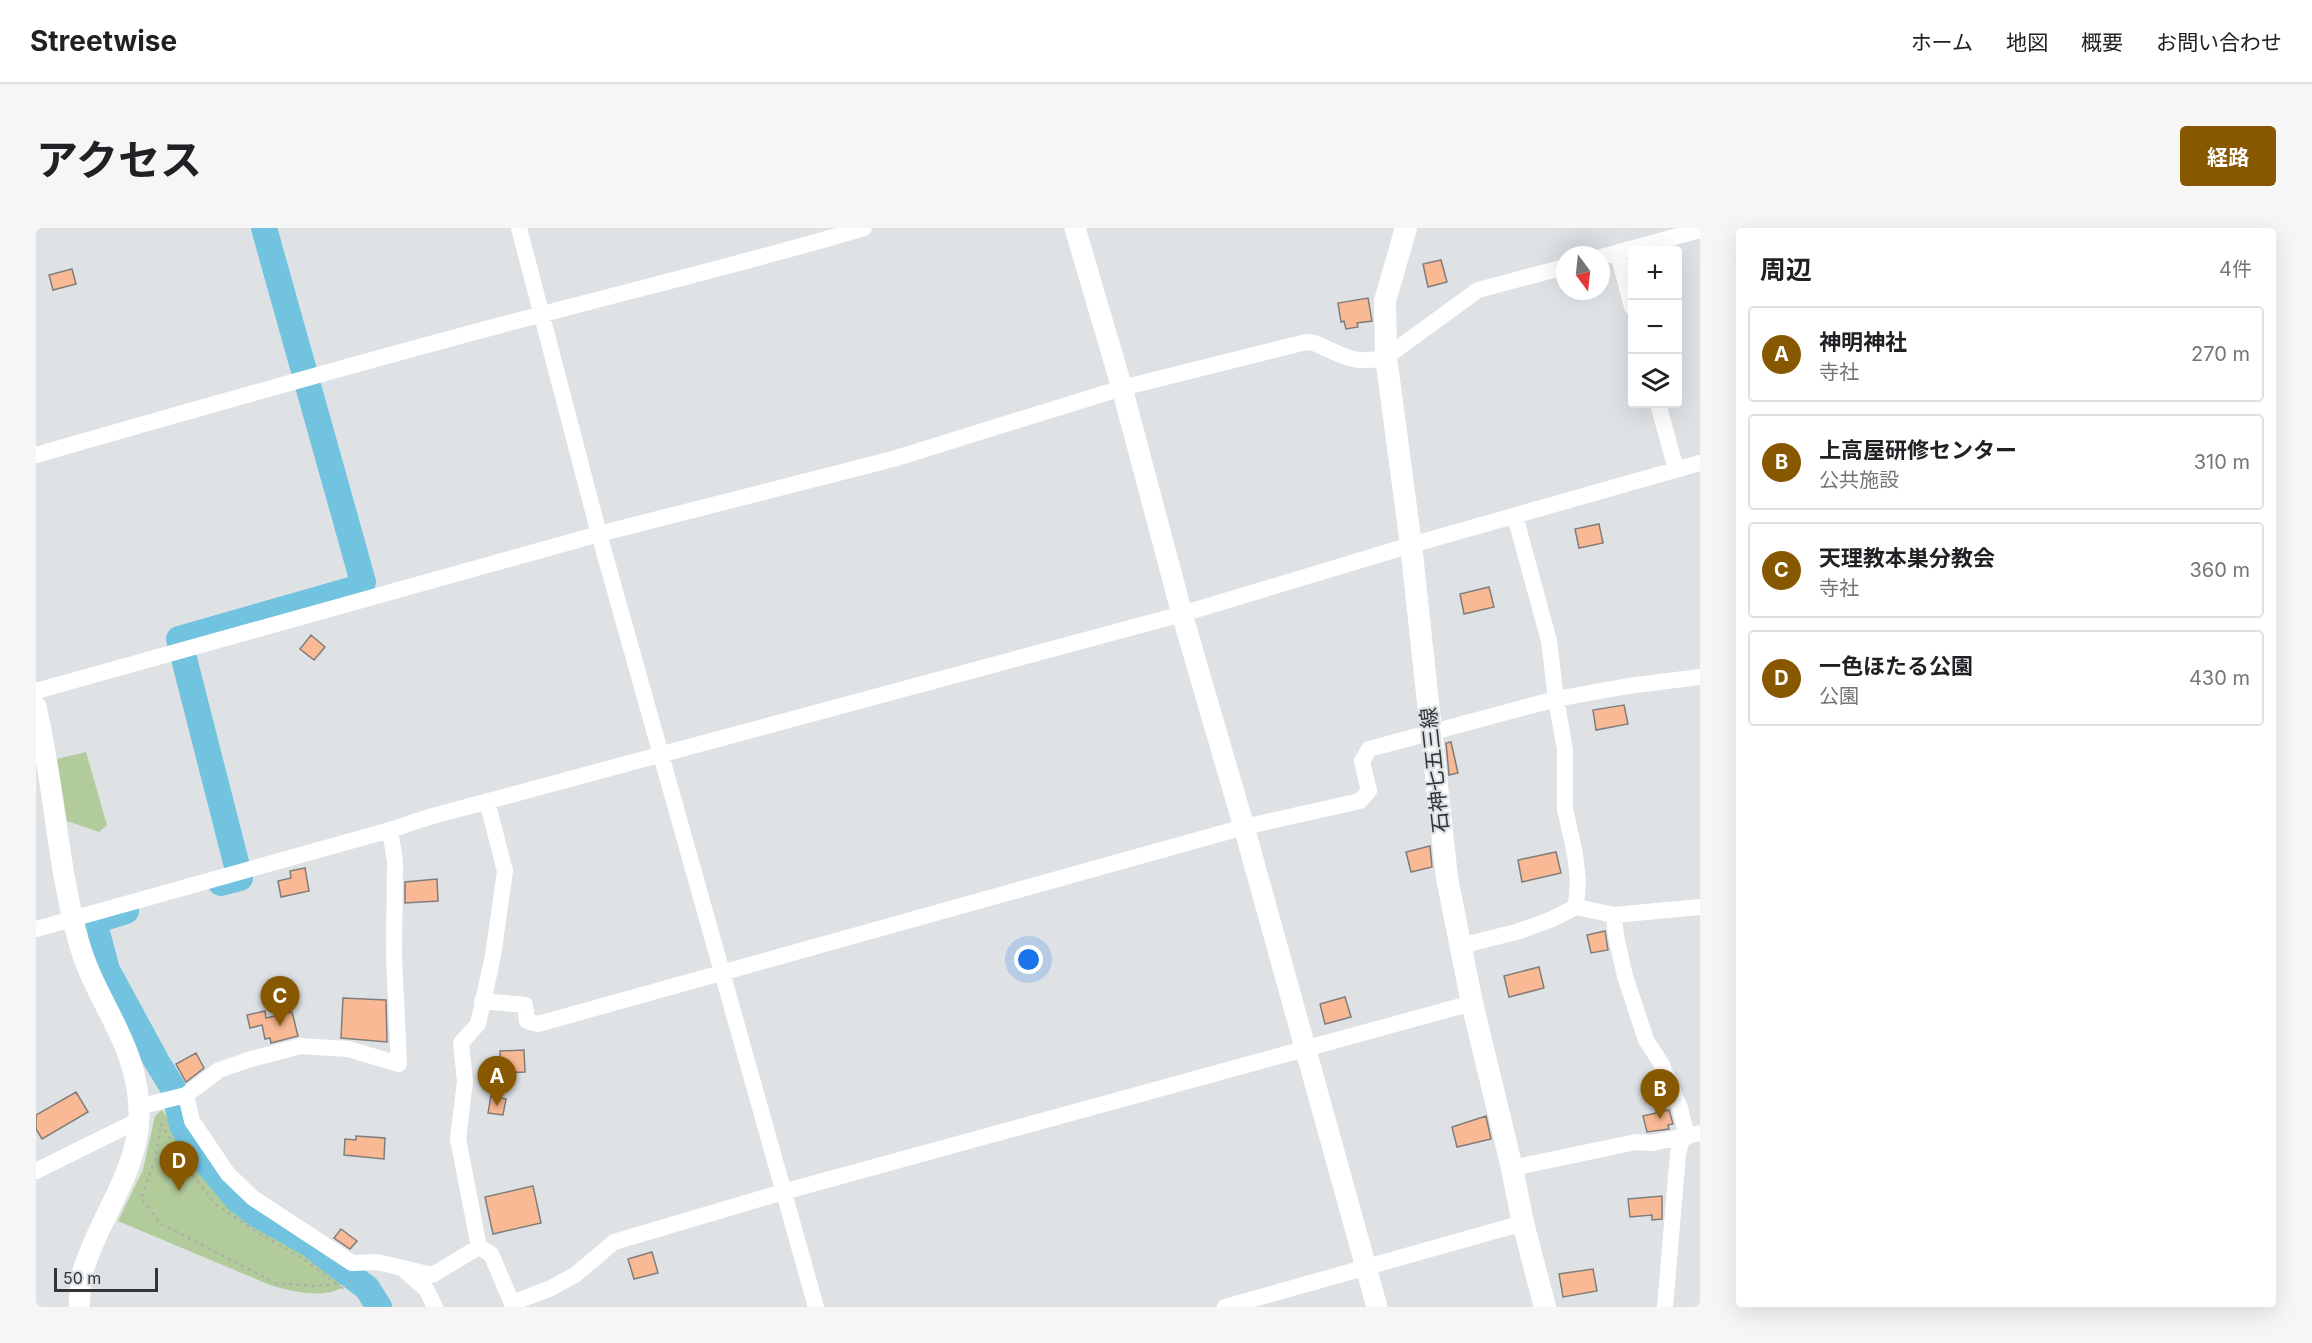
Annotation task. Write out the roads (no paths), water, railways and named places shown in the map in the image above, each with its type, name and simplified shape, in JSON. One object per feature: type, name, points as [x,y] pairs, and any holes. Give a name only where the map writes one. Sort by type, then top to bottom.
[{"type":"main road","name":"石神七五三線","points":[[1406,228],[1385,301],[1386,357],[1411,545],[1447,878],[1472,1003],[1545,1307]]},
{"type":"street","points":[[519,228],[599,534],[816,1307]]},
{"type":"street","points":[[36,455],[540,314],[783,252],[864,228]]},
{"type":"street","points":[[1075,228],[1122,388],[1182,614],[1244,827],[1377,1307]]},
{"type":"street","points":[[1610,255],[1700,230]]},
{"type":"street","points":[[1618,253],[1630,300]]},
{"type":"street","points":[[36,691],[599,534],[893,459],[1122,388],[1306,342],[1314,343],[1359,362],[1386,357],[1478,290],[1556,269]]},
{"type":"street","points":[[1659,408],[1676,469]]},
{"type":"street","points":[[36,929],[487,801],[1182,614],[1411,545],[1700,464]]},
{"type":"street","points":[[1515,516],[1549,641],[1565,750],[1565,809],[1575,854],[1578,882],[1576,907]]},
{"type":"street","points":[[482,1001],[525,1005],[527,1021],[538,1024],[1244,827],[1360,801],[1369,790],[1362,761],[1368,749],[1556,699],[1700,676]]},
{"type":"street","points":[[36,707],[48,762],[56,829],[73,919],[88,966],[127,1047],[135,1076],[138,1113],[129,1166],[82,1273],[79,1307]]},
{"type":"street","points":[[487,801],[505,871],[493,956],[478,1024],[461,1043],[465,1081],[458,1139],[479,1247],[491,1254],[512,1303],[551,1288],[574,1275],[614,1242],[783,1192],[1472,1003]]},
{"type":"street","points":[[36,1171],[138,1113],[186,1095],[219,1071],[251,1059],[301,1047],[348,1049],[399,1064],[394,965],[395,861],[390,830]]},
{"type":"street","points":[[1460,946],[1516,932],[1550,920],[1576,907],[1614,915],[1700,907]]},
{"type":"street","points":[[1614,915],[1616,936],[1628,987],[1646,1040],[1661,1063],[1689,1136],[1678,1154],[1665,1307]]},
{"type":"street","points":[[186,1095],[192,1121],[228,1174],[253,1198],[352,1263],[377,1262],[432,1275],[479,1247]]},
{"type":"street","points":[[1512,1168],[1636,1142],[1652,1143],[1689,1136]]},
{"type":"street","points":[[1225,1307],[1523,1223]]},
{"type":"street","points":[[403,1269],[426,1289],[435,1307]]},
{"type":"waterway","points":[[221,883],[240,878],[179,639],[361,587],[363,582],[264,228]]},
{"type":"waterway","points":[[126,911],[94,921],[107,970],[173,1088],[182,1125],[193,1147],[238,1200],[256,1214],[308,1243],[367,1288],[379,1307]]},
{"type":"place","name":"天理教本巣分教会","points":[[280,1026]]},
{"type":"place","name":"神明神社","points":[[497,1106]]},
{"type":"place","name":"上高屋研修センター","points":[[1660,1119]]},
{"type":"place","name":"一色ほたる公園","points":[[179,1191]]}]
